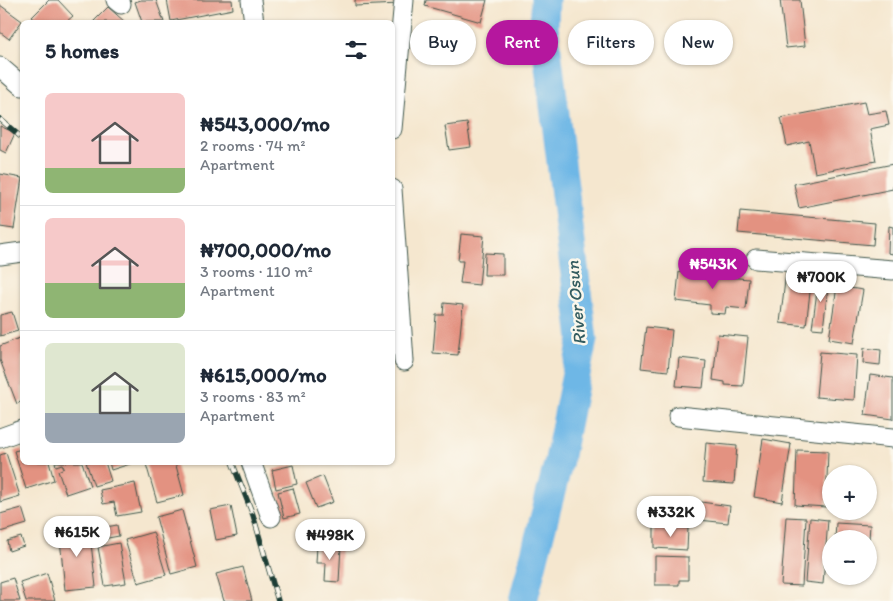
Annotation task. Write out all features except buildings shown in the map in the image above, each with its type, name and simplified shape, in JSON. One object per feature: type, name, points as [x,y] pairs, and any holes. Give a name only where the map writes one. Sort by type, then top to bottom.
[{"type":"street","points":[[251,0],[254,20]]},
{"type":"street","points":[[395,97],[404,0]]},
{"type":"street","points":[[0,67],[20,84]]},
{"type":"street","points":[[395,232],[404,361]]},
{"type":"street","points":[[0,255],[20,252]]},
{"type":"street","points":[[756,259],[893,270]]},
{"type":"street","points":[[678,416],[893,438]]},
{"type":"street","points":[[0,438],[20,431]]},
{"type":"street","points":[[252,465],[271,517]]},
{"type":"waterway","name":"River Osun","points":[[523,601],[559,460],[583,339],[544,26],[545,0]]},
{"type":"railway","points":[[0,119],[20,136]]},
{"type":"railway","points":[[233,465],[253,515],[278,601]]}]
